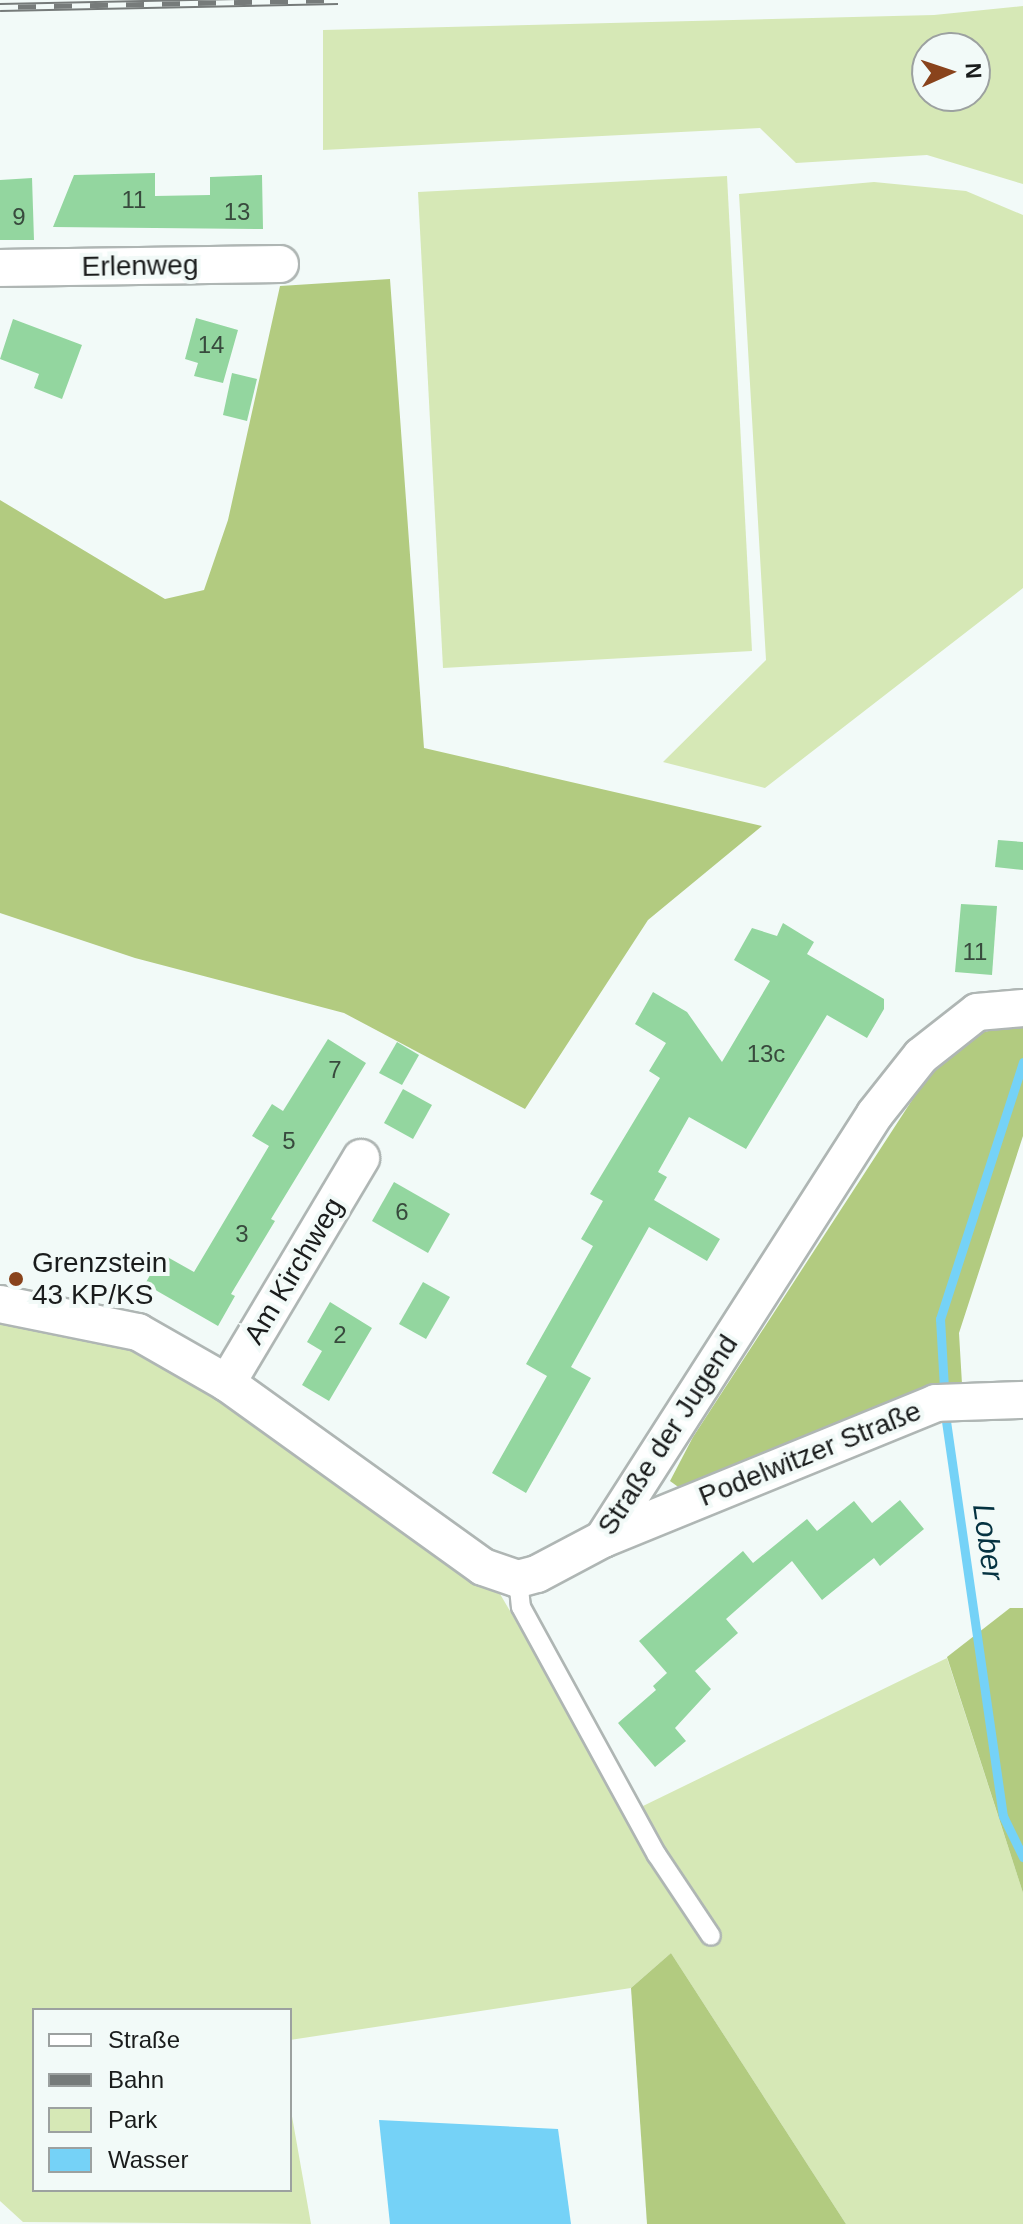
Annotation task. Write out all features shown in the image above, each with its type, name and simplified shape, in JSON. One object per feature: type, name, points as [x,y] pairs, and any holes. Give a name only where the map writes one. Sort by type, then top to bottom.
[{"type":"street","name":"Erlenweg","points":[[0,268],[280,264]]},
{"type":"street","name":"Straße der Jugend","points":[[518,1579],[579,1556],[603,1539],[875,1114],[921,1056],[977,1012],[1023,1008]]},
{"type":"street","name":"Am Kirchweg","points":[[227,1383],[361,1158]]},
{"type":"street","points":[[0,1304],[138,1332],[227,1383],[483,1567],[518,1579]]},
{"type":"street","name":"Podelwitzer Straße","points":[[603,1539],[936,1403],[1023,1400]]},
{"type":"lane","points":[[518,1579],[521,1607],[657,1855],[711,1936]]},
{"type":"green space","points":[[1023,6],[1023,184],[927,155],[796,163],[760,128],[323,150],[323,30],[934,15]]},
{"type":"green space","points":[[727,176],[752,651],[443,668],[418,192]]},
{"type":"green space","points":[[874,182],[966,191],[1023,215],[1023,588],[765,788],[663,762],[766,660],[739,194]]},
{"type":"green space","points":[[390,279],[424,748],[762,826],[648,920],[525,1109],[344,1013],[135,958],[0,913],[0,500],[165,599],[204,590],[228,520],[280,286]]},
{"type":"green space","points":[[1023,1025],[1023,1136],[959,1333],[962,1384],[901,1402],[681,1489],[670,1481],[693,1437],[931,1071],[972,1035]]},
{"type":"green space","points":[[0,1317],[141,1347],[493,1582],[692,1921],[643,1806],[947,1658],[1023,1893],[1023,2224],[846,2224],[671,1953],[631,1988],[292,2040],[292,2008],[32,2008],[32,2192],[292,2192],[292,2116],[311,2224],[23,2222],[0,2201]]},
{"type":"green space","points":[[1010,1608],[1023,1608],[1023,1893],[947,1657]]},
{"type":"green space","points":[[671,1953],[846,2224],[647,2224],[631,1988]]},
{"type":"water","points":[[379,2120],[558,2129],[571,2224],[390,2224]]},
{"type":"building","points":[[155,173],[155,196],[210,195],[210,177],[262,175],[263,229],[53,227],[74,175]]},
{"type":"building","points":[[32,178],[34,240],[0,240],[0,180]]},
{"type":"building","points":[[196,318],[238,330],[223,383],[194,376],[198,363],[185,359]]},
{"type":"building","points":[[13,319],[82,345],[62,399],[34,388],[39,374],[0,359]]},
{"type":"building","points":[[232,373],[257,379],[247,421],[223,415]]},
{"type":"building","points":[[998,840],[1023,842],[1023,870],[995,867]]},
{"type":"building","points":[[961,904],[997,906],[992,975],[955,972]]},
{"type":"building","points":[[783,923],[814,942],[807,954],[884,999],[884,1009],[867,1038],[827,1015],[746,1149],[689,1117],[658,1172],[667,1177],[654,1200],[720,1239],[707,1261],[649,1227],[571,1367],[591,1378],[526,1493],[492,1473],[547,1376],[526,1364],[593,1246],[581,1239],[603,1201],[590,1194],[660,1078],[649,1071],[666,1043],[635,1024],[653,992],[687,1012],[722,1062],[770,981],[734,960],[752,928],[777,936]]},
{"type":"building","points":[[328,1039],[366,1063],[271,1219],[275,1221],[231,1294],[235,1296],[218,1326],[145,1284],[162,1254],[194,1272],[269,1146],[252,1136],[272,1104],[283,1111]]},
{"type":"building","points":[[397,1042],[419,1055],[402,1085],[379,1073]]},
{"type":"building","points":[[403,1089],[432,1105],[413,1139],[384,1123]]},
{"type":"building","points":[[394,1182],[450,1214],[428,1253],[372,1221]]},
{"type":"building","points":[[423,1282],[450,1297],[426,1339],[399,1324]]},
{"type":"building","points":[[330,1302],[372,1328],[329,1401],[302,1385],[322,1351],[307,1342]]},
{"type":"building","points":[[900,1500],[924,1529],[880,1566],[874,1558],[822,1600],[792,1561],[726,1619],[738,1633],[695,1671],[711,1689],[675,1728],[686,1741],[655,1767],[618,1723],[656,1690],[653,1686],[667,1673],[639,1641],[743,1551],[753,1563],[807,1519],[817,1531],[854,1501],[872,1523]]},
{"type":"waterway","name":"Lober","points":[[944,1388],[940,1319],[1023,1062]]},
{"type":"waterway","name":"Lober","points":[[946,1421],[1003,1816],[1023,1857]]},
{"type":"railway","points":[[0,7],[338,0]]},
{"type":"place","name":"Grenzstein 43 KP/KS","points":[[16,1279]]}]
